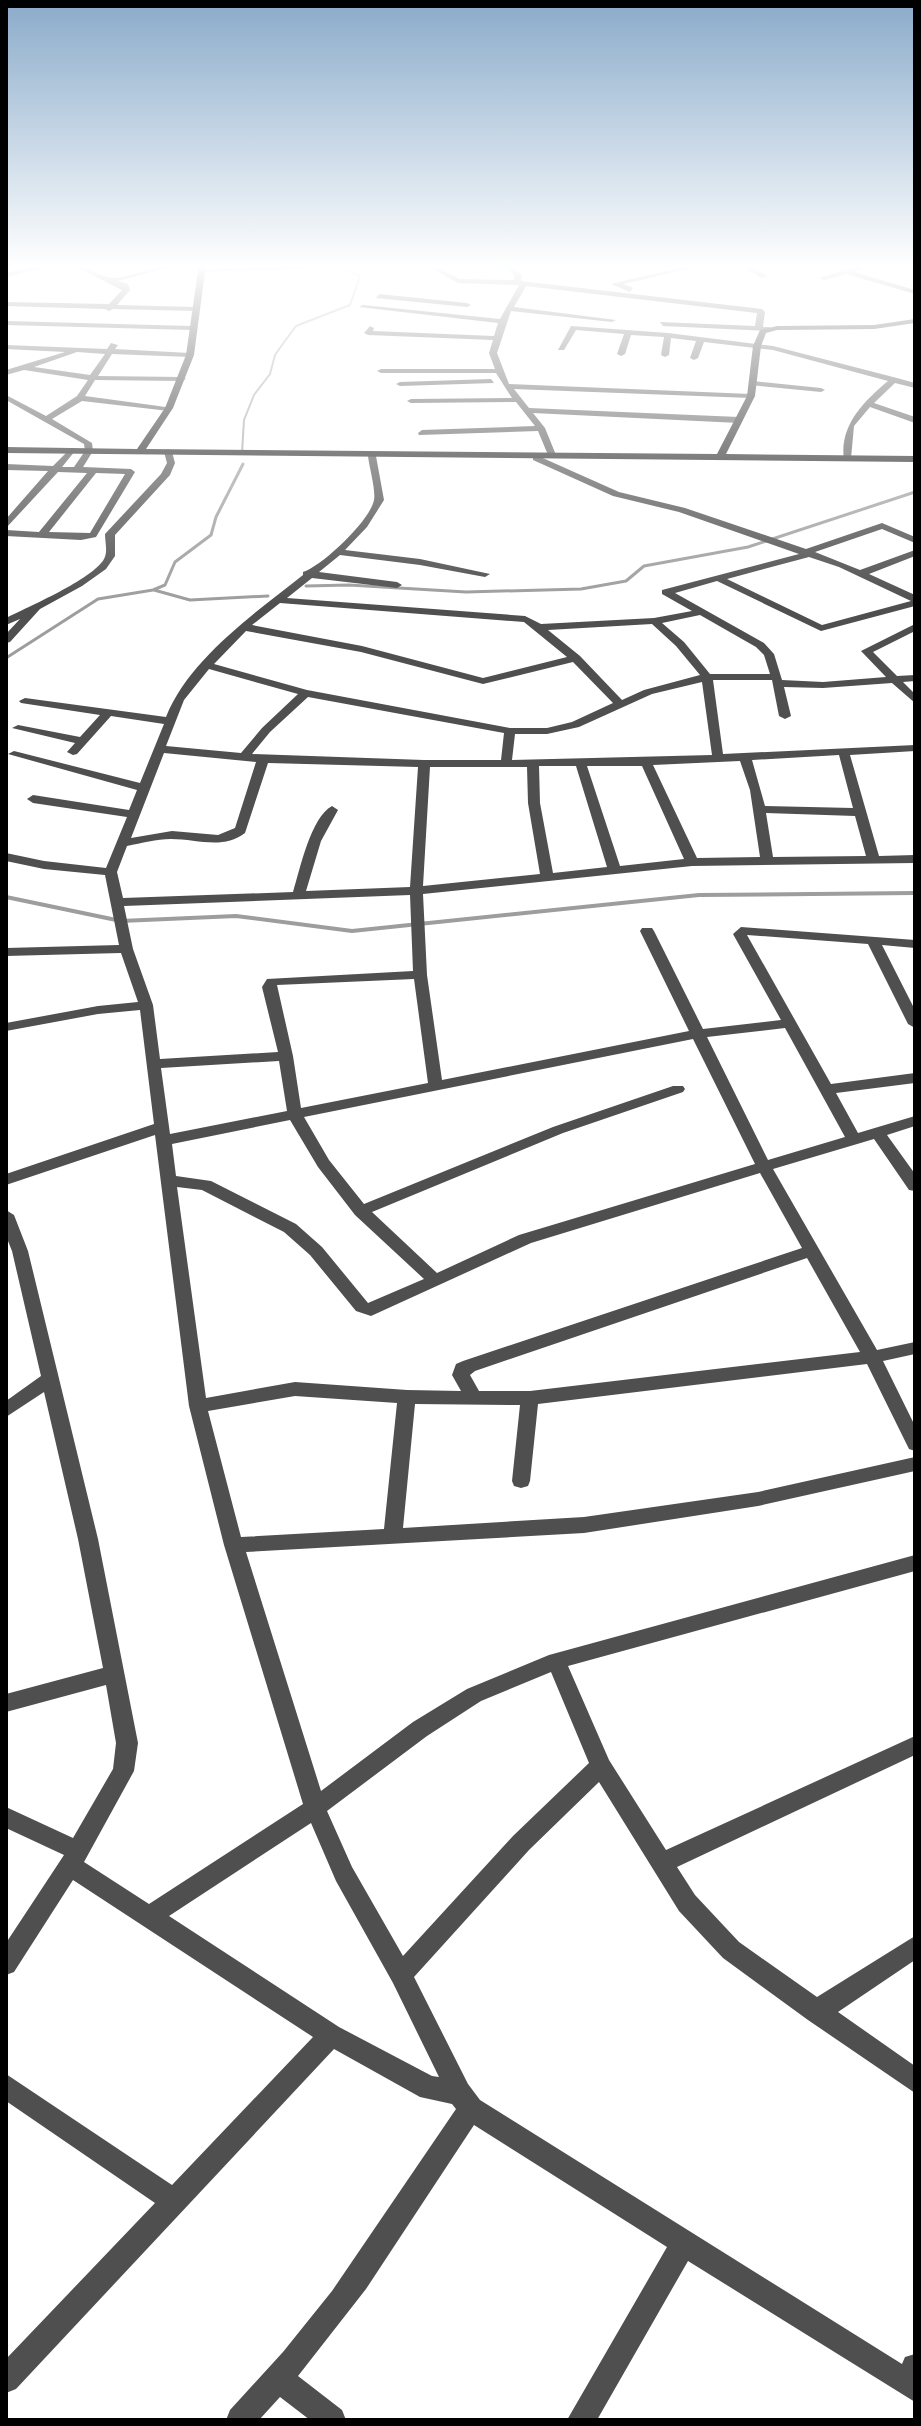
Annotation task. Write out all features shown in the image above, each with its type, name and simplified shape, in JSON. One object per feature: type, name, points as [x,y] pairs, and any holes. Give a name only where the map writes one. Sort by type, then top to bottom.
[{"type":"main road","points":[[720,457],[751,396],[754,377]]},
{"type":"main road","points":[[140,451],[169,408],[182,379]]},
{"type":"main road","points":[[6,450],[915,461]]},
{"type":"main road","points":[[276,453],[915,461]]},
{"type":"street","points":[[87,377],[182,379]]},
{"type":"street","points":[[502,377],[541,428],[552,455]]},
{"type":"street","points":[[883,377],[915,386]]},
{"type":"street","points":[[47,419],[80,398],[92,378]]},
{"type":"street","points":[[847,458],[850,426],[894,380]]},
{"type":"street","points":[[753,383],[821,390]]},
{"type":"street","points":[[400,384],[505,384],[751,396]]},
{"type":"street","points":[[6,397],[84,438],[90,445],[89,451],[77,469]]},
{"type":"street","points":[[80,398],[169,408]]},
{"type":"street","points":[[411,401],[517,400]]},
{"type":"street","points":[[870,404],[915,420]]},
{"type":"street","points":[[6,412],[25,407]]},
{"type":"street","points":[[527,410],[739,420]]},
{"type":"street","points":[[422,433],[541,428]]},
{"type":"street","points":[[6,525],[71,451]]},
{"type":"street","points":[[6,622],[85,581],[107,563],[111,554],[110,534],[165,475],[171,463],[168,452]]},
{"type":"street","points":[[372,456],[379,500],[364,525],[338,552],[244,627],[179,699],[111,872],[126,949],[146,1005],[198,1406],[234,1545],[315,1808],[344,1874],[401,1975],[465,2101]]},
{"type":"street","points":[[536,458],[616,494],[682,510],[861,573],[914,599]]},
{"type":"street","points":[[6,468],[131,472],[96,532],[87,537],[6,533]]},
{"type":"street","points":[[42,535],[94,470]]},
{"type":"street","points":[[785,716],[769,654],[760,645],[666,592],[807,554],[882,526],[915,540]]},
{"type":"street","points":[[338,552],[485,574]]},
{"type":"street","points":[[861,573],[915,553]]},
{"type":"street","points":[[307,574],[397,585]]},
{"type":"street","points":[[720,579],[818,628],[914,599]]},
{"type":"street","points":[[279,600],[515,617],[532,621],[576,658],[621,705]]},
{"type":"street","points":[[6,640],[19,629],[37,605]]},
{"type":"street","points":[[539,627],[654,621],[701,612]]},
{"type":"street","points":[[654,621],[680,644],[707,677],[718,757]]},
{"type":"street","points":[[244,627],[362,649],[483,681],[576,658]]},
{"type":"street","points":[[915,627],[867,649],[915,700]]},
{"type":"street","points":[[207,665],[306,693],[510,731],[564,728],[648,692],[707,677],[897,681],[915,678]]},
{"type":"street","points":[[244,757],[266,730],[306,693]]},
{"type":"street","points":[[25,701],[170,721]]},
{"type":"street","points":[[73,752],[107,714]]},
{"type":"street","points":[[18,728],[82,741]]},
{"type":"street","points":[[506,763],[510,731]]},
{"type":"street","points":[[161,749],[263,759],[424,764],[646,762],[915,748]]},
{"type":"street","points":[[844,753],[873,858]]},
{"type":"street","points":[[14,754],[145,788]]},
{"type":"street","points":[[745,757],[759,809],[767,859]]},
{"type":"street","points":[[120,844],[173,835],[225,838],[236,835],[241,830],[263,759]]},
{"type":"street","points":[[580,761],[615,871]]},
{"type":"street","points":[[646,762],[692,862]]},
{"type":"street","points":[[533,763],[534,803],[547,876]]},
{"type":"street","points":[[424,764],[416,891],[420,975],[436,1086]]},
{"type":"street","points":[[33,799],[134,814]]},
{"type":"street","points":[[759,809],[859,812]]},
{"type":"street","points":[[299,894],[315,841],[332,810]]},
{"type":"street","points":[[6,857],[44,865],[111,872]]},
{"type":"street","points":[[118,902],[416,891],[692,862],[915,859]]},
{"type":"street","points":[[647,931],[764,1167],[872,1357],[915,1444]]},
{"type":"street","points":[[854,1139],[829,1089],[740,934],[741,931],[915,944]]},
{"type":"street","points":[[873,940],[915,1024]]},
{"type":"street","points":[[6,952],[126,949]]},
{"type":"street","points":[[420,975],[272,982],[269,987],[286,1056],[295,1115],[323,1163],[361,1211],[434,1279]]},
{"type":"street","points":[[6,1027],[98,1010],[146,1005]]},
{"type":"street","points":[[6,1180],[164,1134],[295,1115],[696,1034],[791,1023]]},
{"type":"street","points":[[152,1064],[286,1056]]},
{"type":"street","points":[[829,1089],[915,1078]]},
{"type":"street","points":[[361,1211],[558,1130],[678,1089]]},
{"type":"street","points":[[170,1181],[205,1185],[290,1228],[316,1251],[362,1307],[371,1310],[525,1239],[915,1121]]},
{"type":"street","points":[[877,1132],[915,1186]]},
{"type":"street","points":[[6,1215],[20,1251],[88,1539],[127,1743],[123,1771],[74,1858],[6,1964]]},
{"type":"street","points":[[473,1397],[461,1375],[462,1369],[812,1250]]},
{"type":"street","points":[[198,1406],[295,1389],[407,1397],[530,1398],[872,1357],[915,1348]]},
{"type":"street","points":[[6,1410],[50,1379]]},
{"type":"street","points":[[393,1536],[407,1397]]},
{"type":"street","points":[[521,1481],[530,1398]]},
{"type":"street","points":[[234,1545],[584,1525],[758,1499],[915,1464]]},
{"type":"street","points":[[150,1916],[315,1808],[420,1729],[474,1695],[556,1661],[915,1563]]},
{"type":"street","points":[[556,1661],[601,1766],[687,1903],[731,1950],[915,2081]]},
{"type":"street","points":[[6,1703],[113,1674]]},
{"type":"street","points":[[662,1863],[915,1745]]},
{"type":"street","points":[[401,1975],[521,1843],[601,1766]]},
{"type":"street","points":[[6,1817],[74,1858],[150,1916],[331,2035],[429,2088],[465,2101],[684,2243],[912,2379]]},
{"type":"street","points":[[816,2012],[915,1947]]},
{"type":"street","points":[[6,2379],[331,2035]]},
{"type":"street","points":[[6,2086],[175,2202]]},
{"type":"street","points":[[240,2420],[279,2379],[371,2259],[465,2101]]},
{"type":"street","points":[[581,2420],[606,2382],[684,2243]]},
{"type":"street","points":[[279,2379],[332,2420]]},
{"type":"waterway","points":[[242,453],[244,420],[254,395],[268,377]]},
{"type":"waterway","points":[[6,658],[98,599],[153,590],[165,585],[175,562],[211,535],[216,517],[243,464]]},
{"type":"waterway","points":[[306,586],[349,585],[466,592],[581,589],[626,581],[644,566],[748,547],[915,492]]},
{"type":"waterway","points":[[154,590],[190,600],[268,596]]},
{"type":"waterway","points":[[6,897],[121,921],[236,916],[352,931],[699,895],[915,893]]}]
